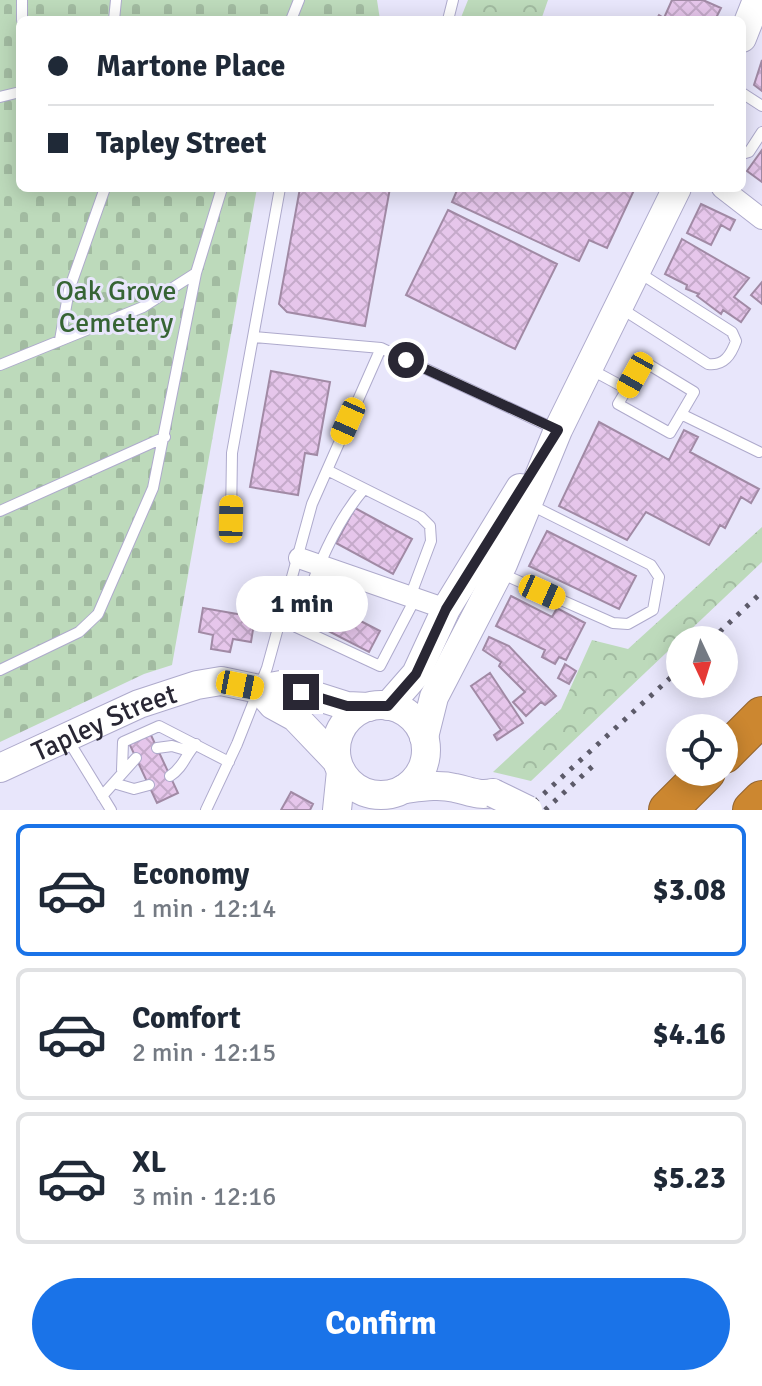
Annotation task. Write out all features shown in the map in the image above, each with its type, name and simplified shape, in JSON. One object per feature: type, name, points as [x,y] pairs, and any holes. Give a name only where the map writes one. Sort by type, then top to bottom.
[{"type":"highway","points":[[738,740],[762,716]]},
{"type":"highway","points":[[662,810],[690,789]]},
{"type":"highway","points":[[752,810],[762,800]]},
{"type":"main road","points":[[746,28],[757,0]]},
{"type":"main road","points":[[387,798],[419,774],[434,697],[498,572],[558,430],[675,192]]},
{"type":"main road","points":[[337,810],[337,737],[342,727],[349,718],[378,706],[416,674],[446,609],[558,430]]},
{"type":"main road","name":"Tapley Street","points":[[0,768],[175,690],[221,681],[259,689],[281,685],[347,706],[378,706]]},
{"type":"main road","name":"Tapley Street","points":[[259,689],[273,705],[295,717],[338,766]]},
{"type":"main road","points":[[378,706],[410,716],[425,740],[450,766],[528,810]]},
{"type":"main road","points":[[338,766],[359,790],[387,798],[434,786],[455,788],[476,796],[493,793]]},
{"type":"street","points":[[727,192],[762,219]]},
{"type":"street","points":[[299,558],[446,609]]},
{"type":"lane","points":[[746,153],[762,132]]},
{"type":"lane","points":[[60,340],[69,290],[104,192]]},
{"type":"lane","points":[[0,670],[79,632],[98,614],[153,488],[196,273],[221,192]]},
{"type":"lane","points":[[231,519],[232,453],[279,192]]},
{"type":"lane","points":[[619,307],[708,364],[723,362],[732,354],[736,341],[732,332],[636,271]]},
{"type":"lane","points":[[0,365],[143,307],[196,273]]},
{"type":"lane","points":[[254,337],[381,348],[558,430]]},
{"type":"lane","points":[[206,810],[259,689],[312,504],[381,348]]},
{"type":"lane","points":[[643,361],[694,392],[670,433],[618,404],[627,389],[643,361]]},
{"type":"lane","points":[[589,368],[627,389]]},
{"type":"lane","points":[[681,414],[759,452]]},
{"type":"lane","points":[[0,511],[165,437]]},
{"type":"lane","points":[[327,470],[421,517],[430,526],[431,541],[413,598],[380,666],[296,627],[319,565],[348,508],[364,489]]},
{"type":"lane","points":[[498,572],[613,623],[628,624],[653,610],[659,577],[651,565],[528,504]]},
{"type":"lane","points":[[102,796],[117,784],[122,770],[123,742],[159,726],[193,748],[229,762]]},
{"type":"lane","points":[[66,738],[111,810]]},
{"type":"lane","points":[[157,748],[193,748]]},
{"type":"lane","points":[[170,776],[183,767],[193,748]]},
{"type":"lane","points":[[122,770],[136,758]]},
{"type":"lane","points":[[117,784],[134,789],[149,785]]},
{"type":"green space","name":"Oak Grove Cemetery","points":[[0,0],[377,0],[379,16],[16,16],[16,192],[256,192],[172,665],[144,674],[0,742]]},
{"type":"green space","points":[[468,0],[548,0],[542,16],[462,16]]},
{"type":"green space","points":[[762,527],[762,562],[694,626],[666,626],[666,653],[531,781],[493,772],[561,709],[592,640],[628,649]]},
{"type":"building","points":[[672,0],[703,0],[721,8],[717,16],[665,16]]},
{"type":"building","points":[[762,60],[762,91],[754,85]]},
{"type":"building","points":[[762,150],[762,182],[747,171]]},
{"type":"building","points":[[299,192],[389,192],[365,326],[287,312],[279,304]]},
{"type":"building","points":[[456,192],[633,192],[607,248],[589,240],[579,261],[452,202]]},
{"type":"building","points":[[701,204],[735,220],[730,230],[721,225],[711,245],[687,233]]},
{"type":"building","points":[[448,210],[557,264],[515,349],[406,295]]},
{"type":"building","points":[[682,239],[749,278],[734,297],[750,309],[741,322],[723,310],[721,314],[697,296],[699,294],[686,289],[687,285],[665,274]]},
{"type":"building","points":[[762,282],[762,304],[751,295]]},
{"type":"building","points":[[271,371],[330,382],[317,455],[305,453],[298,495],[250,487]]},
{"type":"building","points":[[599,422],[669,460],[684,430],[698,437],[690,452],[759,489],[751,503],[741,497],[725,528],[720,525],[709,545],[646,512],[627,540],[559,506]]},
{"type":"building","points":[[355,508],[412,539],[393,574],[336,543]]},
{"type":"building","points":[[547,531],[636,576],[619,609],[529,566]]},
{"type":"building","points":[[511,596],[552,617],[557,608],[585,623],[566,660],[559,657],[555,664],[542,657],[545,650],[496,626]]},
{"type":"building","points":[[316,598],[380,631],[369,652],[305,619]]},
{"type":"building","points":[[203,608],[255,617],[251,642],[233,639],[230,652],[211,649],[213,635],[199,632]]},
{"type":"building","points":[[489,637],[509,646],[556,696],[545,705],[541,702],[526,716],[513,702],[525,692],[499,666],[501,662],[483,650]]},
{"type":"building","points":[[565,664],[576,671],[569,684],[558,678]]},
{"type":"building","points":[[490,673],[523,723],[497,740],[494,735],[501,730],[471,686]]},
{"type":"building","points":[[150,733],[178,793],[157,803],[129,743]]},
{"type":"building","points":[[291,792],[313,804],[310,810],[281,810]]},
{"type":"railway","points":[[726,626],[762,592]]},
{"type":"railway","points":[[526,810],[666,682]]},
{"type":"railway","points":[[545,810],[595,764]]},
{"type":"route","points":[[301,692],[347,706],[388,706],[416,674],[446,609],[558,430],[406,360]]}]
